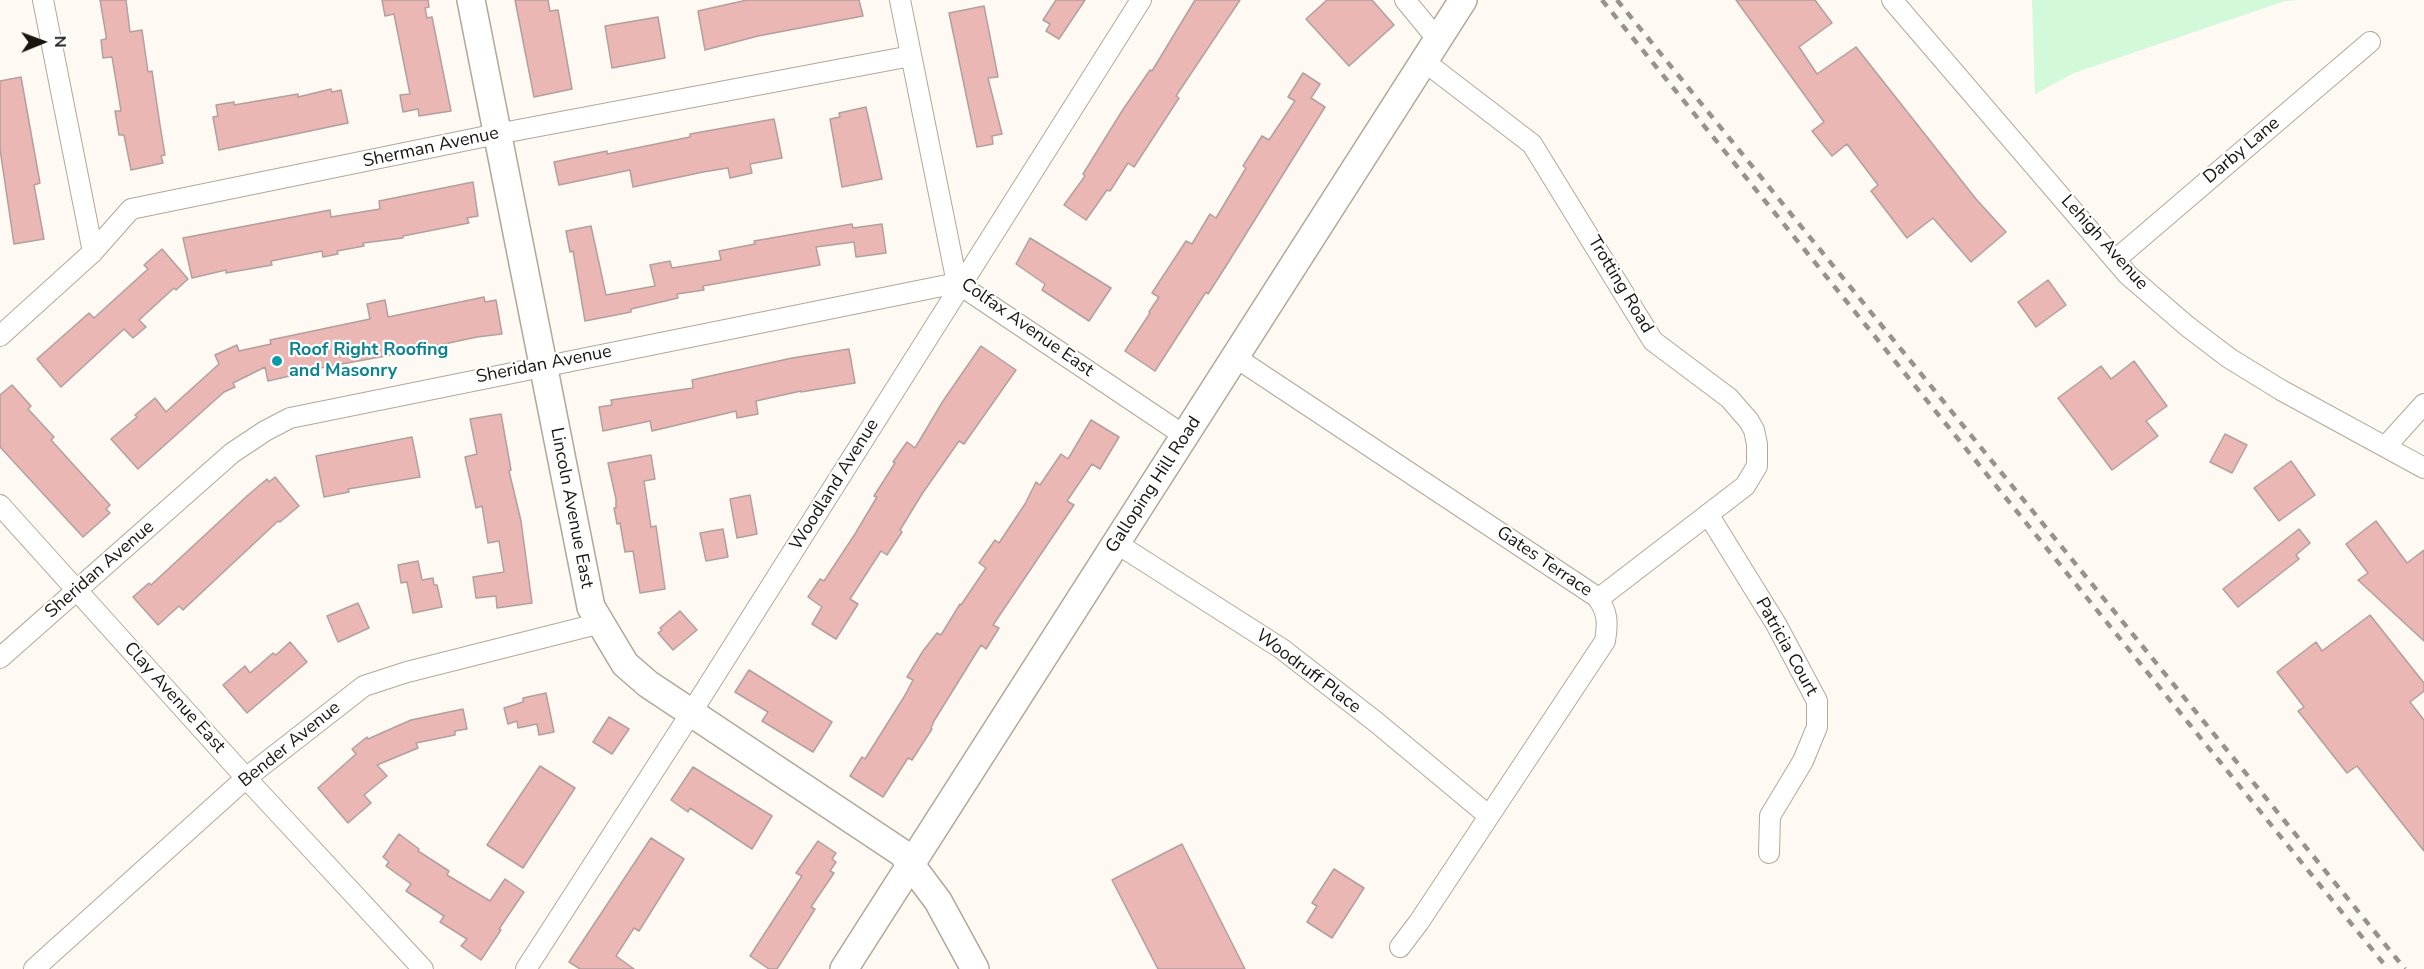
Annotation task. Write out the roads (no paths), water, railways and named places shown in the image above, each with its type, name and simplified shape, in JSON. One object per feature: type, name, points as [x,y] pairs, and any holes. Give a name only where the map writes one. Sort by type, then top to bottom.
[{"type":"street","points":[[43,0],[93,252]]},
{"type":"street","name":"Lincoln Avenue East","points":[[471,0],[591,607],[625,664],[648,684],[902,852],[938,901],[975,969]]},
{"type":"street","name":"Colfax Avenue East","points":[[900,0],[959,284],[1185,436]]},
{"type":"street","name":"Woodland Avenue","points":[[526,969],[691,713],[959,284],[1141,0]]},
{"type":"street","points":[[1405,0],[1431,51]]},
{"type":"street","name":"Galloping Hill Road","points":[[844,969],[1463,0]]},
{"type":"street","name":"Lehigh Avenue","points":[[1892,0],[2115,260],[2187,327],[2229,358],[2281,390],[2424,468]]},
{"type":"street","name":"Darby Lane","points":[[2115,260],[2370,42]]},
{"type":"street","name":"Trotting Road","points":[[1431,51],[1532,144],[1653,341],[1729,398],[1754,430],[1757,444],[1757,466],[1744,486],[1598,599]]},
{"type":"street","name":"Sherman Avenue","points":[[0,336],[93,252],[131,209],[497,134],[911,56]]},
{"type":"street","name":"Sheridan Avenue","points":[[0,657],[232,453],[290,418],[542,365],[959,284]]},
{"type":"street","name":"Gates Terrace","points":[[1236,357],[1598,599],[1607,614],[1605,641],[1400,948]]},
{"type":"street","points":[[2386,446],[2424,404]]},
{"type":"street","name":"Clay Avenue East","points":[[0,505],[246,778],[423,969]]},
{"type":"street","name":"Patricia Court","points":[[1708,514],[1776,624],[1817,701],[1817,727],[1803,761],[1770,816],[1769,853]]},
{"type":"street","name":"Woodruff Place","points":[[1116,543],[1282,649],[1376,722],[1489,816]]},
{"type":"street","name":"Bender Avenue","points":[[42,967],[246,778],[364,686],[408,672],[601,623]]},
{"type":"railway","points":[[1602,0],[2388,969]]},
{"type":"railway","points":[[1617,0],[2405,969]]},
{"type":"place","name":"Roof Right Roofing and Masonry","points":[[277,361]]}]
